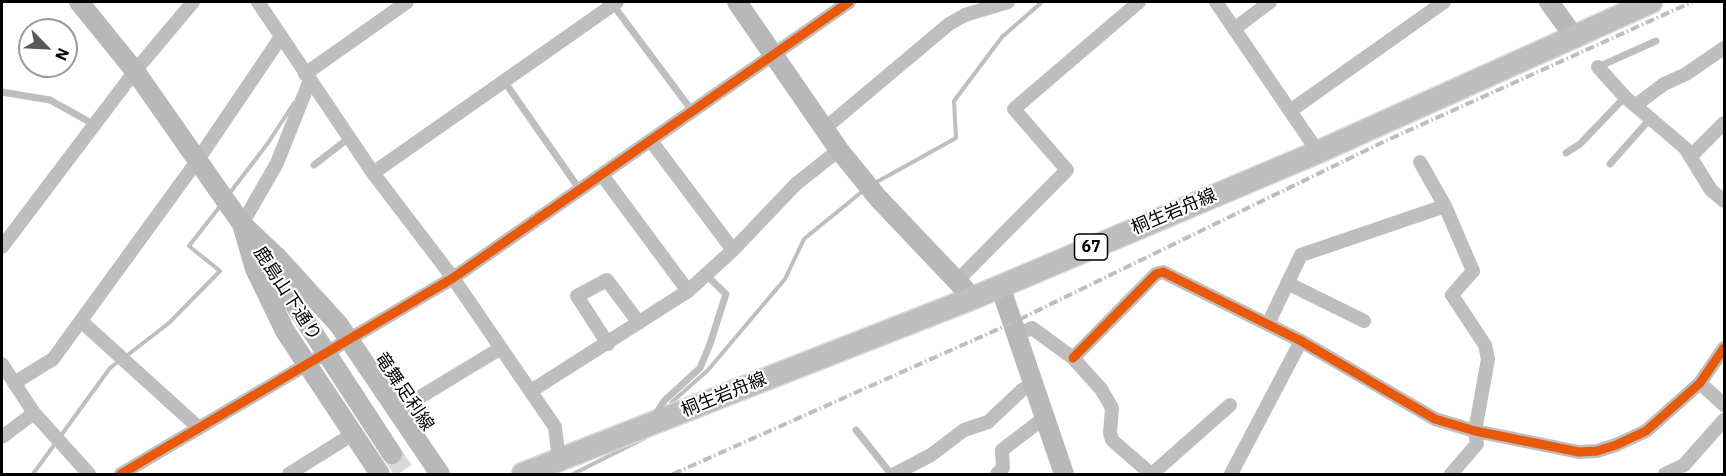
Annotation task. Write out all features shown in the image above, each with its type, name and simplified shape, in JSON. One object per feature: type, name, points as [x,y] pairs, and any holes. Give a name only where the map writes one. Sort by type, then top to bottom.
[{"type":"main road","name":"竜舞足利線","points":[[79,2],[135,71],[242,224],[312,294],[349,339],[440,474]]},
{"type":"main road","points":[[737,2],[839,150],[878,198],[973,298]]},
{"type":"main road","points":[[1549,2],[1575,38]]},
{"type":"main road","name":"桐生岩舟線","points":[[524,474],[973,298],[1318,152],[1651,2]]},
{"type":"main road","name":"竜舞足利線","points":[[242,224],[255,268],[285,331],[380,474]]},
{"type":"main road","name":"鹿島山下通り","points":[[242,224],[392,454]]},
{"type":"main road","points":[[1000,286],[1064,474]]},
{"type":"street","points":[[2,247],[135,71],[193,2]]},
{"type":"street","points":[[258,2],[349,138],[453,278],[555,427],[559,461]]},
{"type":"street","points":[[242,224],[277,163],[307,77],[407,2]]},
{"type":"street","points":[[121,474],[453,278],[849,2]]},
{"type":"street","points":[[824,129],[949,24],[965,15],[1008,2]]},
{"type":"street","points":[[957,281],[1067,170],[1014,109],[1138,2]]},
{"type":"street","points":[[1216,2],[1318,152]]},
{"type":"street","points":[[1234,29],[1270,2]]},
{"type":"street","points":[[1290,111],[1444,2]]},
{"type":"street","points":[[374,173],[615,3]]},
{"type":"street","points":[[15,383],[53,359],[82,322],[197,161],[281,37]]},
{"type":"street","points":[[1630,101],[1686,74],[1725,48]]},
{"type":"street","points":[[1598,67],[1630,101],[1691,156],[1711,190],[1725,201]]},
{"type":"street","points":[[1691,156],[1725,123]]},
{"type":"street","points":[[651,141],[733,250]]},
{"type":"street","points":[[531,391],[688,291],[733,250],[796,184],[839,150]]},
{"type":"street","points":[[1420,162],[1445,206],[1473,271],[1452,295],[1485,345],[1488,359],[1475,431],[1477,444],[1451,474]]},
{"type":"street","points":[[602,175],[688,291]]},
{"type":"street","points":[[1268,324],[1301,255],[1445,206]]},
{"type":"street","points":[[1073,358],[1156,274],[1163,272],[1301,341],[1435,419],[1475,431],[1579,452],[1598,451],[1632,439],[1646,431],[1700,383],[1725,348]]},
{"type":"street","points":[[608,344],[577,296],[607,280],[639,323]]},
{"type":"street","points":[[1287,283],[1364,321]]},
{"type":"street","points":[[82,322],[199,428]]},
{"type":"street","points":[[1017,335],[1032,328],[1073,358],[1101,389],[1112,408],[1110,433],[1112,440],[1151,474],[1230,405]]},
{"type":"street","points":[[1231,474],[1301,341]]},
{"type":"street","points":[[398,411],[501,348]]},
{"type":"street","points":[[2,363],[34,412],[89,474]]},
{"type":"street","points":[[1700,383],[1725,405]]},
{"type":"street","points":[[893,474],[931,455],[964,430],[988,422],[1022,390],[1033,384]]},
{"type":"street","points":[[2,437],[34,412]]},
{"type":"street","points":[[997,474],[1003,468],[1002,450],[1044,418]]},
{"type":"street","points":[[1665,474],[1684,465],[1725,420]]},
{"type":"street","points":[[289,474],[353,434]]},
{"type":"lane","points":[[615,3],[693,112]]},
{"type":"lane","points":[[1598,67],[1656,41]]},
{"type":"lane","points":[[504,81],[580,190]]},
{"type":"lane","points":[[2,92],[50,100],[95,125]]},
{"type":"lane","points":[[1566,153],[1580,144],[1630,101]]},
{"type":"lane","points":[[1610,164],[1650,119]]},
{"type":"lane","points":[[314,165],[349,138]]},
{"type":"lane","points":[[649,425],[664,401],[700,368],[710,344],[726,294],[706,275]]},
{"type":"lane","points":[[856,430],[893,474]]},
{"type":"waterway","points":[[875,183],[956,138],[954,101],[1002,37],[1042,2]]},
{"type":"waterway","points":[[229,194],[268,143],[294,103]]},
{"type":"waterway","points":[[669,408],[672,402],[708,370],[785,279],[804,239],[864,190]]},
{"type":"waterway","points":[[125,357],[169,323],[220,271],[189,246],[221,205]]},
{"type":"waterway","points":[[33,474],[110,368],[119,361]]},
{"type":"waterway","points":[[573,474],[645,438]]},
{"type":"tunnel","points":[[392,454],[406,474]]},
{"type":"railway","points":[[673,474],[1012,323],[1381,143],[1692,2]]},
{"type":"cycle path","points":[[121,474],[453,278],[849,2]]},
{"type":"cycle path","points":[[1073,358],[1156,274],[1163,272],[1301,341],[1435,419],[1475,431],[1579,452],[1597,451],[1646,431],[1700,383],[1724,348]]}]
